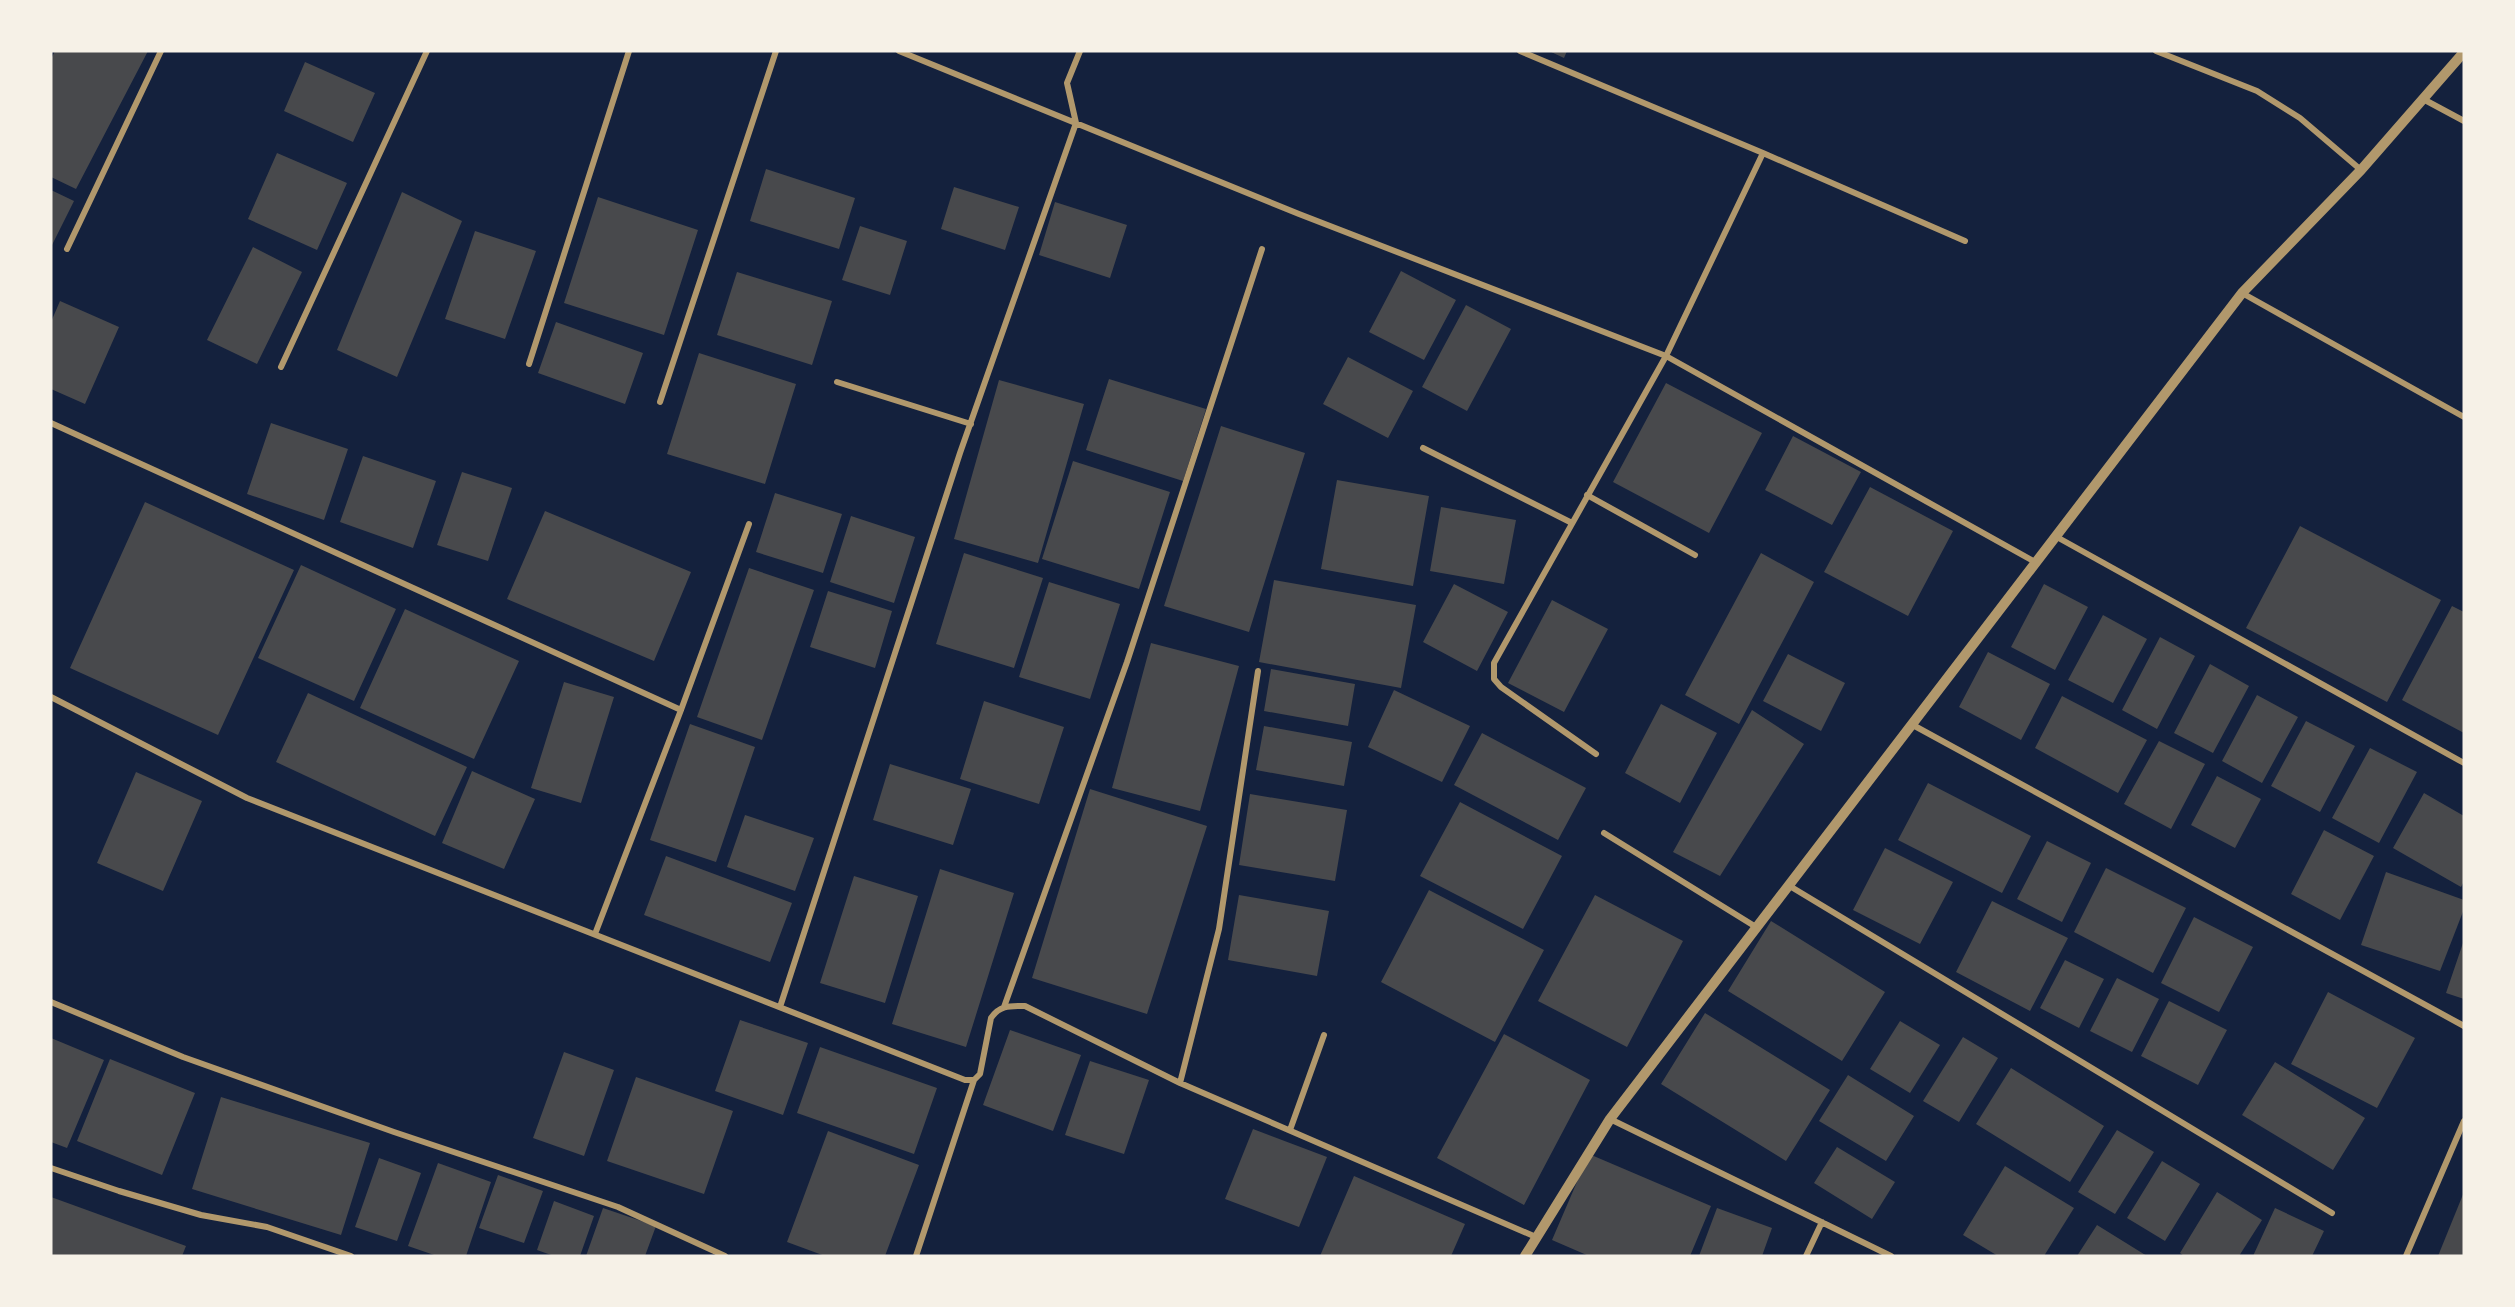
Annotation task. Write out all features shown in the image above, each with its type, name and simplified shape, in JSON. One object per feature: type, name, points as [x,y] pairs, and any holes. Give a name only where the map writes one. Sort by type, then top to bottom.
[{"type":"street","points":[[67,249],[161,51]]},
{"type":"street","points":[[281,367],[427,51]]},
{"type":"street","points":[[529,364],[629,51]]},
{"type":"street","points":[[660,402],[776,51]]},
{"type":"street","points":[[899,51],[1299,214],[1666,356],[2035,562]]},
{"type":"street","points":[[780,1007],[971,424],[1076,123],[1067,83],[1080,51]]},
{"type":"street","points":[[1520,51],[1965,241]]},
{"type":"street","points":[[2156,51],[2256,91],[2300,118],[2361,171]]},
{"type":"street","points":[[1525,1256],[1610,1119],[2242,293],[2361,171],[2464,52]]},
{"type":"street","points":[[2423,99],[2464,121]]},
{"type":"street","points":[[1596,754],[1501,687],[1494,679],[1494,663],[1666,356],[1763,153]]},
{"type":"street","points":[[1004,1007],[1127,662],[1262,249]]},
{"type":"street","points":[[2242,293],[2464,417]]},
{"type":"street","points":[[837,382],[971,424]]},
{"type":"street","points":[[51,423],[681,710]]},
{"type":"street","points":[[1423,448],[1572,523]]},
{"type":"street","points":[[1587,495],[1695,555]]},
{"type":"street","points":[[595,934],[749,524]]},
{"type":"street","points":[[2055,535],[2464,763]]},
{"type":"street","points":[[1180,1083],[1220,929],[1258,670]]},
{"type":"street","points":[[51,697],[247,798],[965,1080],[974,1080]]},
{"type":"street","points":[[1911,724],[2464,1026]]},
{"type":"street","points":[[1604,833],[1756,927]]},
{"type":"street","points":[[1788,885],[2332,1213]]},
{"type":"street","points":[[51,1002],[183,1057],[394,1132],[618,1207],[725,1256]]},
{"type":"street","points":[[916,1256],[974,1080],[980,1074],[991,1018],[997,1010],[1004,1007],[1025,1006],[1180,1083],[1536,1237]]},
{"type":"street","points":[[1290,1131],[1324,1035]]},
{"type":"street","points":[[1610,1119],[1891,1256]]},
{"type":"street","points":[[2406,1256],[2464,1121]]},
{"type":"street","points":[[51,1168],[201,1215],[267,1227],[351,1256]]},
{"type":"street","points":[[1806,1256],[1822,1222]]},
{"type":"building","points":[[55,51],[148,51],[76,189],[51,177],[51,59]]},
{"type":"building","points":[[1549,51],[1567,51],[1564,58]]},
{"type":"building","points":[[305,62],[375,93],[353,142],[284,111]]},
{"type":"building","points":[[277,153],[347,183],[317,250],[248,219]]},
{"type":"building","points":[[766,169],[855,198],[839,249],[750,221]]},
{"type":"building","points":[[954,187],[1019,207],[1005,250],[941,229]]},
{"type":"building","points":[[51,190],[74,201],[51,247]]},
{"type":"building","points":[[402,192],[462,221],[397,377],[337,350]]},
{"type":"building","points":[[598,197],[698,230],[664,335],[564,303]]},
{"type":"building","points":[[1055,202],[1127,225],[1110,278],[1039,255]]},
{"type":"building","points":[[860,226],[907,241],[890,295],[842,280]]},
{"type":"building","points":[[475,231],[536,251],[505,339],[445,319]]},
{"type":"building","points":[[253,247],[302,272],[257,364],[207,340]]},
{"type":"building","points":[[1401,271],[1456,300],[1424,360],[1369,332]]},
{"type":"building","points":[[737,272],[832,301],[812,365],[717,335]]},
{"type":"building","points":[[60,301],[119,327],[85,404],[51,389],[51,322]]},
{"type":"building","points":[[1466,305],[1511,329],[1467,411],[1422,387]]},
{"type":"building","points":[[556,322],[643,353],[625,404],[538,373]]},
{"type":"building","points":[[699,353],[796,384],[765,484],[667,454]]},
{"type":"building","points":[[1348,357],[1413,391],[1388,438],[1323,404]]},
{"type":"building","points":[[1109,379],[1206,409],[1183,481],[1086,450]]},
{"type":"building","points":[[999,380],[1084,404],[1038,563],[954,539]]},
{"type":"building","points":[[1666,383],[1762,433],[1709,533],[1613,482]]},
{"type":"building","points":[[271,423],[348,449],[324,520],[247,494]]},
{"type":"building","points":[[1221,426],[1305,453],[1249,632],[1164,606]]},
{"type":"building","points":[[1793,436],[1861,472],[1832,525],[1765,490]]},
{"type":"building","points":[[363,456],[436,481],[413,548],[340,522]]},
{"type":"building","points":[[1073,461],[1170,492],[1139,589],[1042,559]]},
{"type":"building","points":[[462,472],[512,488],[488,561],[437,545]]},
{"type":"building","points":[[1337,480],[1429,496],[1413,586],[1321,569]]},
{"type":"building","points":[[1870,487],[1953,531],[1908,616],[1824,572]]},
{"type":"building","points":[[775,493],[842,514],[823,573],[756,552]]},
{"type":"building","points":[[145,502],[294,570],[218,735],[70,668]]},
{"type":"building","points":[[1441,507],[1516,520],[1504,584],[1430,571]]},
{"type":"building","points":[[545,511],[691,572],[654,661],[507,599]]},
{"type":"building","points":[[851,516],[915,537],[894,603],[830,582]]},
{"type":"building","points":[[2300,526],[2441,600],[2387,702],[2246,628]]},
{"type":"building","points":[[964,553],[1043,578],[1014,668],[936,644]]},
{"type":"building","points":[[1761,553],[1814,582],[1739,724],[1685,695]]},
{"type":"building","points":[[301,565],[396,609],[354,701],[258,658]]},
{"type":"building","points":[[749,568],[814,590],[762,740],[697,717]]},
{"type":"building","points":[[1274,580],[1416,605],[1401,688],[1259,662]]},
{"type":"building","points":[[1049,582],[1120,604],[1090,699],[1019,677]]},
{"type":"building","points":[[1454,584],[1508,612],[1477,671],[1423,642]]},
{"type":"building","points":[[2044,584],[2088,607],[2055,670],[2011,647]]},
{"type":"building","points":[[828,591],[892,611],[875,668],[810,647]]},
{"type":"building","points":[[1552,600],[1608,629],[1564,712],[1508,683]]},
{"type":"building","points":[[2452,606],[2464,612],[2464,733],[2402,700]]},
{"type":"building","points":[[405,609],[519,661],[474,759],[360,708]]},
{"type":"building","points":[[2103,615],[2147,639],[2113,703],[2068,680]]},
{"type":"building","points":[[2160,637],[2195,656],[2157,729],[2122,710]]},
{"type":"building","points":[[1151,643],[1239,666],[1200,811],[1112,788]]},
{"type":"building","points":[[1988,652],[2050,684],[2021,740],[1959,707]]},
{"type":"building","points":[[1788,654],[1845,683],[1821,731],[1763,701]]},
{"type":"building","points":[[2210,664],[2249,686],[2213,753],[2174,733]]},
{"type":"building","points":[[1271,669],[1355,684],[1348,726],[1264,711]]},
{"type":"building","points":[[564,682],[614,697],[581,803],[531,788]]},
{"type":"building","points":[[1394,690],[1470,726],[1442,782],[1368,747]]},
{"type":"building","points":[[308,693],[467,767],[435,836],[276,762]]},
{"type":"building","points":[[2257,695],[2298,717],[2262,783],[2222,761]]},
{"type":"building","points":[[2062,696],[2147,740],[2118,793],[2035,748]]},
{"type":"building","points":[[984,701],[1064,727],[1039,804],[960,779]]},
{"type":"building","points":[[1661,704],[1717,733],[1680,803],[1625,773]]},
{"type":"building","points":[[1752,710],[1804,744],[1720,876],[1673,852]]},
{"type":"building","points":[[2306,721],[2355,746],[2320,812],[2271,786]]},
{"type":"building","points":[[690,724],[755,747],[716,862],[650,840]]},
{"type":"building","points":[[1264,726],[1352,742],[1344,786],[1256,770]]},
{"type":"building","points":[[1482,733],[1586,788],[1558,840],[1454,785]]},
{"type":"building","points":[[2159,741],[2205,764],[2171,829],[2124,804]]},
{"type":"building","points":[[2370,748],[2417,772],[2379,843],[2332,818]]},
{"type":"building","points":[[890,764],[971,789],[953,845],[873,820]]},
{"type":"building","points":[[472,771],[535,799],[504,869],[442,843]]},
{"type":"building","points":[[136,772],[202,801],[163,891],[97,863]]},
{"type":"building","points":[[2217,776],[2261,799],[2235,848],[2191,825]]},
{"type":"building","points":[[1928,783],[2031,836],[2002,893],[1898,840]]},
{"type":"building","points":[[1090,789],[1207,826],[1147,1014],[1032,978]]},
{"type":"building","points":[[2424,793],[2464,816],[2464,881],[2461,887],[2393,848]]},
{"type":"building","points":[[1250,794],[1347,810],[1335,881],[1239,865]]},
{"type":"building","points":[[1460,802],[1562,856],[1523,929],[1420,876]]},
{"type":"building","points":[[745,815],[814,838],[795,891],[727,867]]},
{"type":"building","points":[[2324,830],[2374,856],[2340,920],[2291,894]]},
{"type":"building","points":[[2047,841],[2091,863],[2062,922],[2017,899]]},
{"type":"building","points":[[1885,848],[1953,882],[1920,944],[1853,910]]},
{"type":"building","points":[[666,856],[792,903],[770,962],[644,915]]},
{"type":"building","points":[[2106,868],[2186,908],[2153,973],[2074,932]]},
{"type":"building","points":[[940,869],[1014,893],[966,1047],[892,1024]]},
{"type":"building","points":[[2386,872],[2464,900],[2464,909],[2440,971],[2361,945]]},
{"type":"building","points":[[854,876],[918,896],[885,1003],[820,983]]},
{"type":"building","points":[[1429,890],[1544,950],[1495,1042],[1381,982]]},
{"type":"building","points":[[1239,895],[1329,911],[1317,976],[1228,960]]},
{"type":"building","points":[[1595,895],[1683,941],[1627,1047],[1538,1001]]},
{"type":"building","points":[[1992,901],[2068,938],[2030,1011],[1956,972]]},
{"type":"building","points":[[2194,917],[2253,947],[2219,1012],[2161,983]]},
{"type":"building","points":[[1771,921],[1885,992],[1842,1061],[1728,991]]},
{"type":"building","points":[[2464,940],[2464,999],[2446,993]]},
{"type":"building","points":[[2065,960],[2104,979],[2079,1028],[2040,1008]]},
{"type":"building","points":[[2117,978],[2159,999],[2132,1052],[2090,1031]]},
{"type":"building","points":[[2328,992],[2415,1038],[2377,1108],[2291,1064]]},
{"type":"building","points":[[2169,1001],[2227,1030],[2198,1085],[2141,1056]]},
{"type":"building","points":[[1705,1013],[1830,1090],[1786,1161],[1661,1084]]},
{"type":"building","points":[[740,1020],[808,1043],[783,1115],[715,1091]]},
{"type":"building","points":[[1900,1021],[1940,1045],[1910,1093],[1870,1069]]},
{"type":"building","points":[[1010,1030],[1081,1055],[1053,1131],[983,1105]]},
{"type":"building","points":[[1504,1034],[1590,1080],[1524,1205],[1437,1158]]},
{"type":"building","points":[[1963,1037],[1998,1058],[1959,1122],[1923,1101]]},
{"type":"building","points":[[51,1038],[104,1060],[67,1148],[51,1142]]},
{"type":"building","points":[[820,1047],[937,1088],[914,1154],[797,1113]]},
{"type":"building","points":[[564,1052],[614,1070],[584,1156],[533,1138]]},
{"type":"building","points":[[110,1059],[195,1093],[162,1175],[77,1141]]},
{"type":"building","points":[[1090,1061],[1149,1080],[1124,1154],[1065,1135]]},
{"type":"building","points":[[2275,1062],[2365,1118],[2333,1170],[2242,1115]]},
{"type":"building","points":[[2011,1068],[2104,1126],[2070,1182],[1976,1124]]},
{"type":"building","points":[[1848,1075],[1914,1116],[1886,1161],[1819,1121]]},
{"type":"building","points":[[636,1077],[733,1111],[704,1194],[607,1161]]},
{"type":"building","points":[[221,1097],[370,1143],[341,1235],[192,1189]]},
{"type":"building","points":[[1253,1129],[1327,1157],[1299,1227],[1225,1199]]},
{"type":"building","points":[[2117,1130],[2154,1152],[2115,1214],[2078,1192]]},
{"type":"building","points":[[828,1131],[919,1165],[885,1256],[825,1256],[787,1242]]},
{"type":"building","points":[[1837,1147],[1895,1182],[1872,1219],[1814,1183]]},
{"type":"building","points":[[1589,1154],[1711,1206],[1690,1256],[1589,1256],[1552,1240]]},
{"type":"building","points":[[379,1158],[421,1173],[397,1241],[355,1227]]},
{"type":"building","points":[[2162,1161],[2200,1184],[2165,1241],[2127,1218]]},
{"type":"building","points":[[438,1163],[491,1182],[466,1256],[437,1256],[408,1246]]},
{"type":"building","points":[[2005,1166],[2074,1208],[2044,1256],[1998,1256],[1963,1235]]},
{"type":"building","points":[[498,1175],[543,1191],[524,1243],[479,1228]]},
{"type":"building","points":[[1354,1176],[1465,1224],[1451,1256],[1320,1256]]},
{"type":"building","points":[[2217,1192],[2262,1220],[2239,1256],[2184,1256],[2180,1253]]},
{"type":"building","points":[[2464,1192],[2464,1256],[2438,1256]]},
{"type":"building","points":[[51,1197],[186,1246],[182,1256],[51,1256]]},
{"type":"building","points":[[554,1201],[594,1216],[580,1256],[554,1256],[537,1250]]},
{"type":"building","points":[[603,1208],[656,1226],[645,1256],[586,1256]]},
{"type":"building","points":[[1717,1208],[1772,1228],[1762,1256],[1699,1256]]},
{"type":"building","points":[[2275,1208],[2324,1231],[2312,1256],[2253,1256]]},
{"type":"building","points":[[2097,1225],[2147,1256],[2077,1256]]}]
